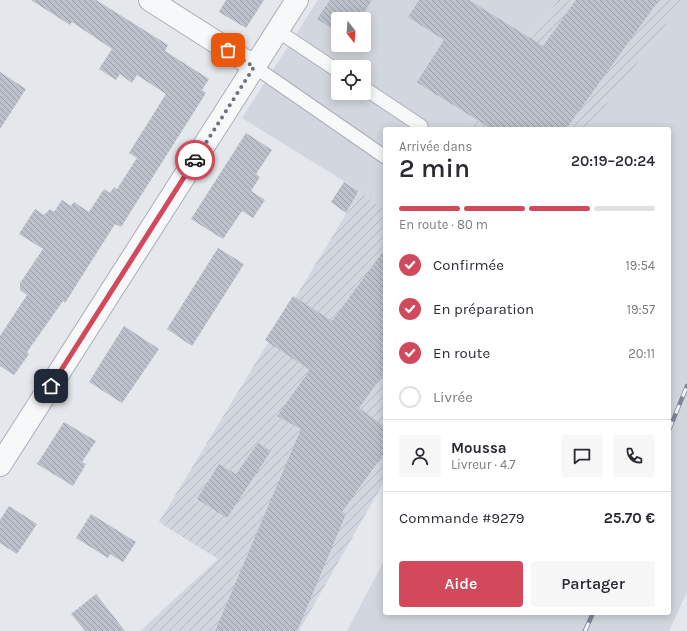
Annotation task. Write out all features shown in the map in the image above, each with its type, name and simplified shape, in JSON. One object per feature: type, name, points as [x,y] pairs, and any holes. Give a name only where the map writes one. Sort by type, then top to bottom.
[{"type":"street","points":[[150,0],[254,67]]},
{"type":"street","points":[[0,465],[297,0]]},
{"type":"lane","points":[[278,31],[331,66]]},
{"type":"lane","points":[[254,67],[383,156]]},
{"type":"lane","points":[[371,93],[421,126],[420,127]]},
{"type":"shaded area","points":[[318,0],[558,0],[467,127],[383,127],[383,208],[360,191],[242,118]]},
{"type":"shaded area","points":[[558,0],[684,0],[589,127],[467,127]]},
{"type":"shaded area","points":[[683,0],[687,0],[687,592],[669,631],[347,631],[383,563],[383,615],[671,615],[671,127],[588,127]]},
{"type":"shaded area","points":[[360,191],[383,208],[383,484],[299,631],[140,631],[218,559],[159,522]]},
{"type":"building","points":[[31,0],[96,0],[168,45],[165,51],[209,79],[202,90],[206,93],[121,227],[115,224],[65,303],[63,301],[27,352],[29,354],[14,375],[0,366],[0,336],[27,295],[20,290],[20,283],[43,249],[19,234],[35,209],[44,215],[50,209],[54,212],[62,200],[71,206],[74,202],[89,212],[104,189],[110,193],[114,187],[117,189],[137,158],[129,153],[166,94],[137,75],[132,83],[120,74],[116,80],[99,69],[112,49],[72,22],[70,25]]},
{"type":"building","points":[[226,0],[264,0],[246,28],[219,12]]},
{"type":"building","points":[[330,0],[372,0],[364,12],[331,12],[331,28],[317,19]]},
{"type":"building","points":[[419,0],[469,0],[543,46],[576,0],[659,0],[567,127],[489,127],[424,87],[417,82],[444,40],[408,17]]},
{"type":"building","points":[[0,72],[26,89],[0,129]]},
{"type":"building","points":[[246,133],[272,150],[256,174],[260,177],[251,191],[265,200],[253,218],[242,211],[223,239],[191,219]]},
{"type":"building","points":[[344,182],[359,191],[346,213],[331,202]]},
{"type":"building","points":[[218,248],[244,264],[192,346],[167,329]]},
{"type":"building","points":[[383,252],[383,375],[359,408],[383,426],[383,455],[342,512],[346,514],[297,631],[215,631],[301,429],[277,416],[310,370],[265,340],[293,296],[332,321]]},
{"type":"building","points":[[124,326],[159,349],[122,403],[89,382]]},
{"type":"building","points":[[64,422],[96,441],[82,462],[86,464],[73,486],[37,464]]},
{"type":"building","points":[[258,443],[271,451],[227,518],[197,499],[219,464],[236,474]]},
{"type":"building","points":[[9,506],[37,524],[17,554],[0,543],[0,520]]},
{"type":"building","points":[[91,514],[136,542],[123,562],[110,554],[108,558],[76,538]]},
{"type":"building","points":[[96,594],[125,631],[85,631],[71,614]]},
{"type":"railway","points":[[671,425],[687,386]]},
{"type":"railway","points":[[585,631],[592,615]]},
{"type":"way so far","points":[[195,160],[254,67],[228,50]]},
{"type":"route","points":[[51,386],[195,160]]}]
